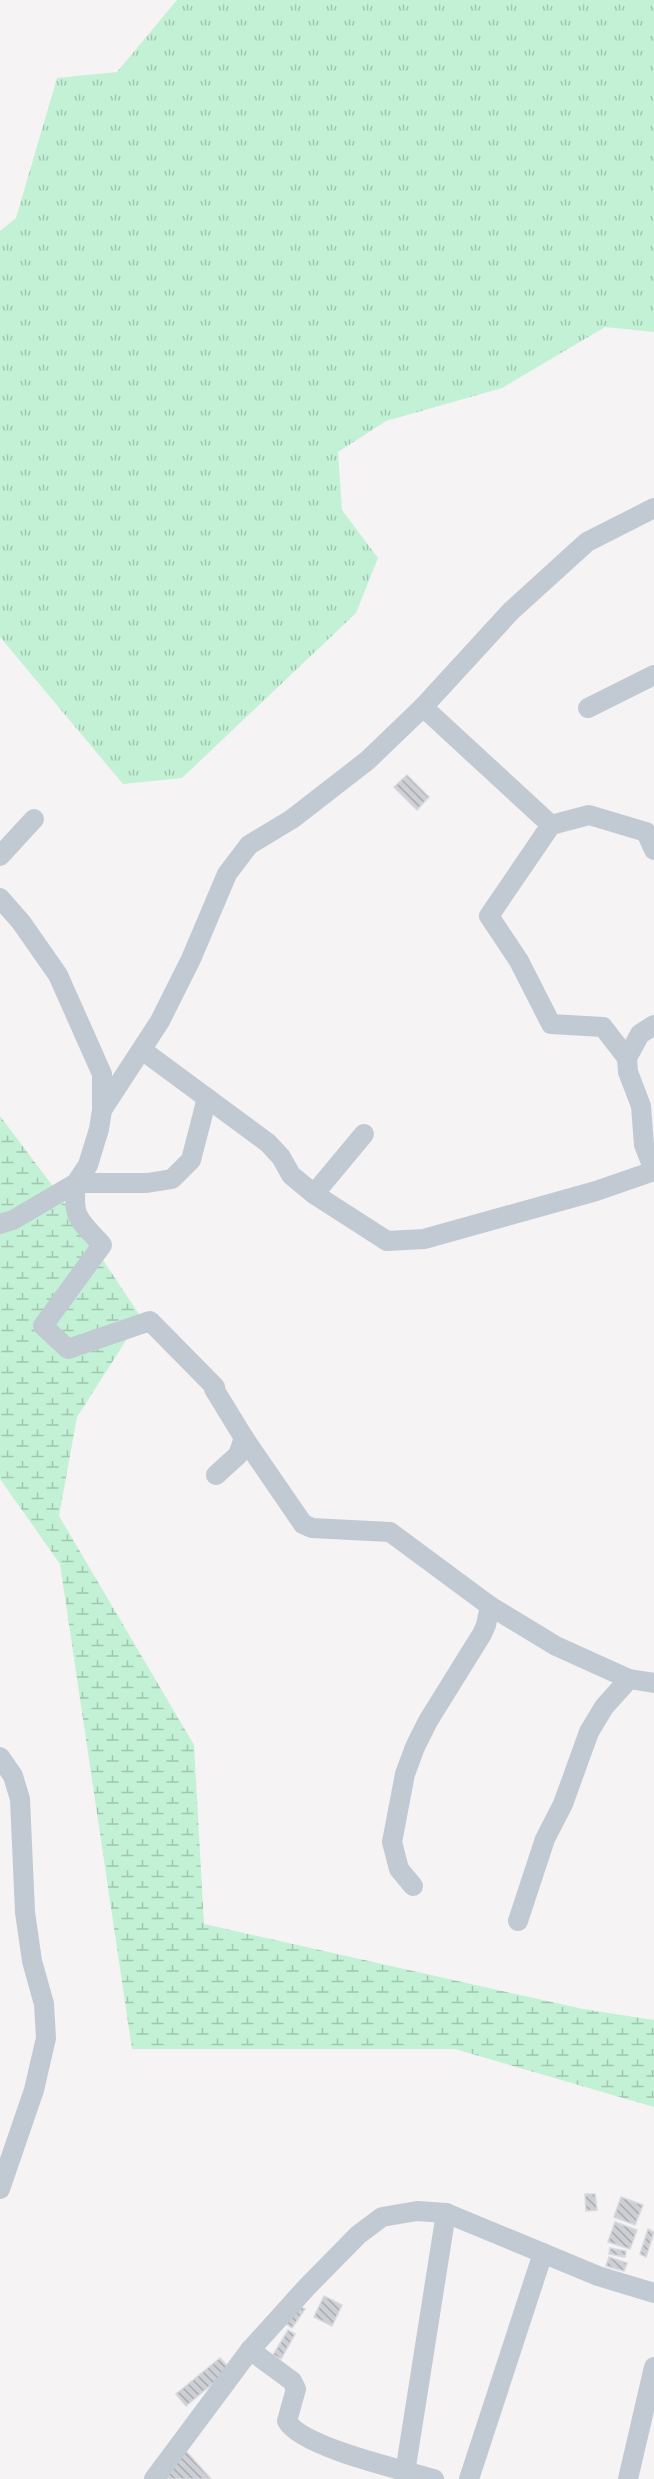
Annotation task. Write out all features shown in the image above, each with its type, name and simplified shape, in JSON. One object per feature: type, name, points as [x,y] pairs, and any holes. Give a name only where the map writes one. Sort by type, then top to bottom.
[{"type":"street","points":[[102,1110],[142,1050],[171,1000],[227,874],[249,845],[292,819],[368,760],[423,707],[510,611],[587,542],[654,508]]},
{"type":"street","points":[[588,708],[654,675]]},
{"type":"street","points":[[423,707],[551,825]]},
{"type":"street","points":[[627,1058],[603,1027],[551,1024],[519,961],[489,916],[551,825],[589,815],[651,834]]},
{"type":"street","points":[[0,856],[34,819]]},
{"type":"street","points":[[0,898],[21,922],[58,975],[102,1074],[102,1110],[88,1165],[75,1183],[13,1220],[0,1224]]},
{"type":"street","points":[[142,1050],[268,1143],[281,1157],[291,1175],[314,1194],[387,1241],[424,1239],[596,1191],[654,1170],[644,1145],[641,1106],[628,1072],[627,1058],[639,1034],[654,1025]]},
{"type":"street","points":[[75,1183],[147,1183],[172,1179],[191,1160],[207,1098]]},
{"type":"street","points":[[314,1194],[364,1134]]},
{"type":"street","points":[[75,1183],[73,1206],[76,1215],[102,1245],[43,1326],[68,1349],[150,1321],[215,1387],[214,1389],[244,1438],[303,1524],[312,1528],[390,1532],[490,1605],[556,1646],[629,1679],[654,1683]]},
{"type":"street","points":[[216,1475],[238,1455],[244,1438]]},
{"type":"street","points":[[412,1887],[399,1869],[392,1842],[405,1774],[424,1730],[482,1634],[490,1605]]},
{"type":"street","points":[[518,1920],[545,1839],[564,1804],[589,1732],[604,1707],[629,1679]]},
{"type":"street","points":[[0,1757],[12,1776],[20,1799],[25,1912],[32,1961],[45,2004],[46,2038],[34,2090],[0,2189]]},
{"type":"street","points":[[154,2479],[250,2350],[358,2235],[382,2217],[417,2211],[446,2213],[598,2276],[654,2293]]},
{"type":"street","points":[[405,2475],[446,2213]]},
{"type":"street","points":[[469,2479],[543,2253]]},
{"type":"street","points":[[250,2350],[292,2381],[296,2389],[287,2421],[291,2428],[315,2443],[405,2475],[434,2479]]},
{"type":"street","points":[[628,2479],[648,2422],[654,2367]]},
{"type":"green space","points":[[177,0],[654,0],[654,332],[605,327],[502,388],[386,421],[338,452],[342,510],[378,558],[356,613],[182,778],[123,784],[0,637],[0,231],[16,218],[57,78],[117,72]]},
{"type":"green space","points":[[0,1116],[58,1193],[141,1317],[77,1417],[59,1516],[194,1745],[204,1924],[583,2009],[654,2020],[654,2107],[455,2049],[132,2049],[60,1564],[0,1479]]},
{"type":"building","points":[[407,775],[429,797],[417,810],[394,787]]},
{"type":"building","points":[[585,2194],[595,2194],[597,2210],[586,2211]]},
{"type":"building","points":[[621,2197],[643,2205],[635,2225],[614,2217]]},
{"type":"building","points":[[615,2222],[637,2230],[630,2249],[608,2242]]},
{"type":"building","points":[[648,2229],[654,2232],[646,2257],[640,2254]]},
{"type":"building","points":[[610,2248],[626,2251],[625,2257],[609,2254]]},
{"type":"building","points":[[609,2257],[627,2263],[624,2271],[606,2266]]},
{"type":"building","points":[[324,2296],[342,2305],[332,2326],[314,2317]]},
{"type":"building","points":[[296,2304],[305,2309],[292,2328],[284,2322]]},
{"type":"building","points":[[288,2330],[295,2334],[281,2359],[273,2355]]},
{"type":"building","points":[[220,2358],[230,2369],[186,2406],[176,2394]]},
{"type":"building","points":[[186,2451],[211,2479],[159,2479]]}]
